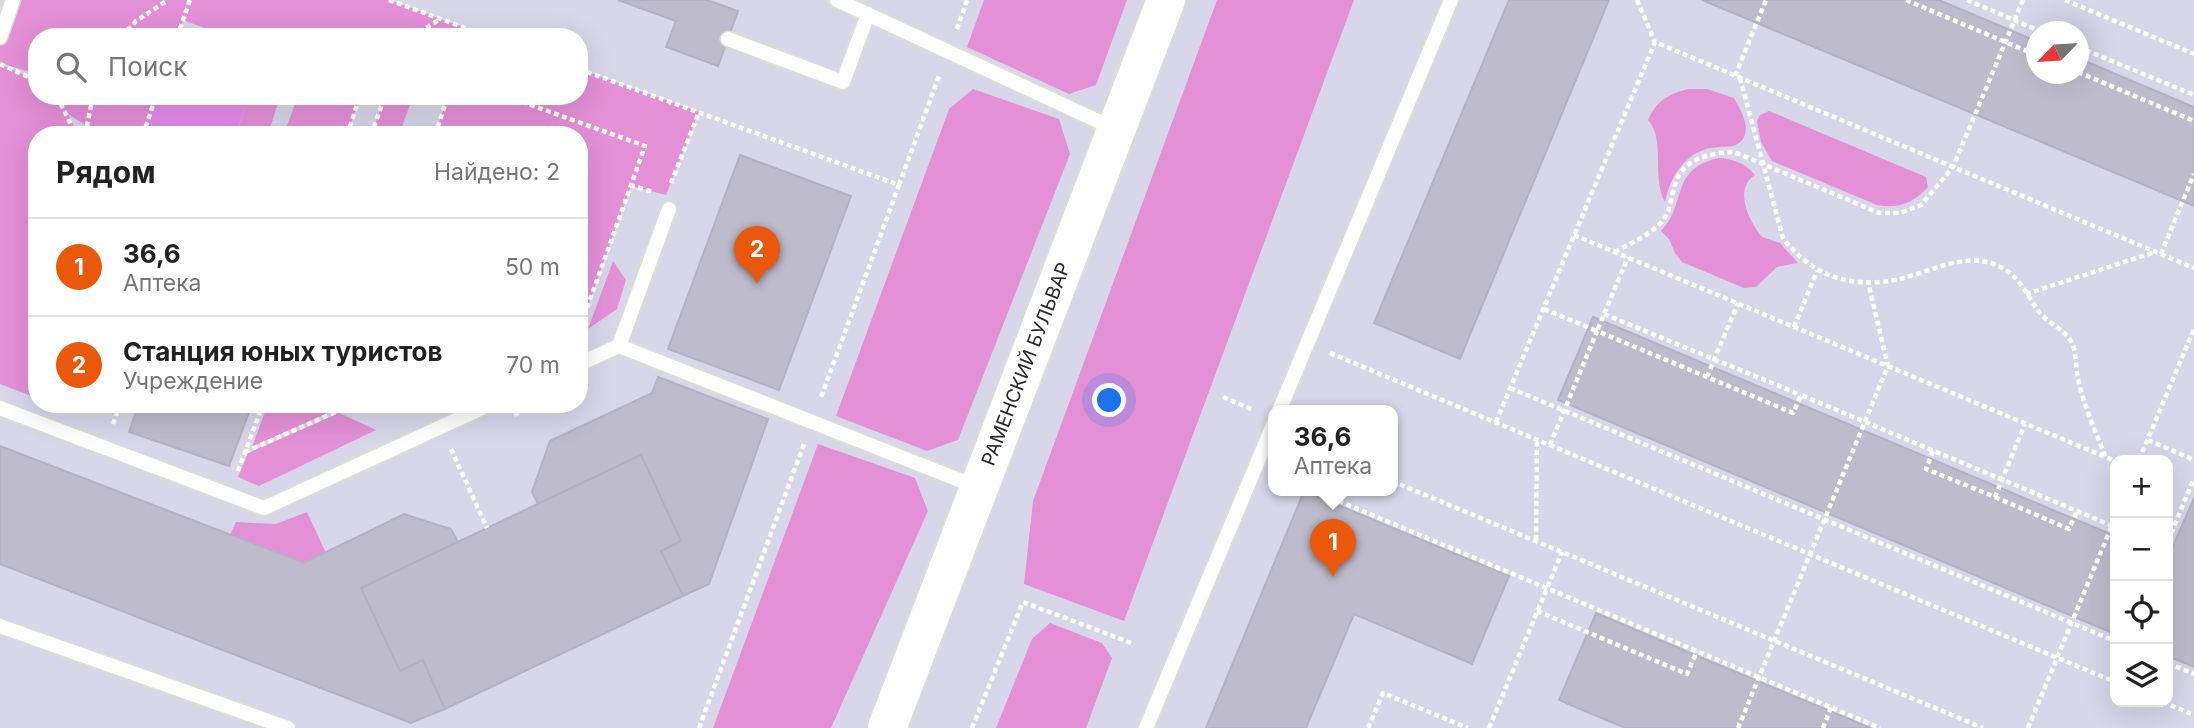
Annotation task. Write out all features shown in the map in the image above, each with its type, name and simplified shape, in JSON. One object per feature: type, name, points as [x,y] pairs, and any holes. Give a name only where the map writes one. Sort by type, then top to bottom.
[{"type":"street","name":"РАМЕНСКИЙ БУЛЬВАР","points":[[887,728],[1166,0]]},
{"type":"lane","points":[[0,37],[13,0]]},
{"type":"lane","points":[[837,0],[1116,130]]},
{"type":"lane","points":[[1281,405],[1451,0]]},
{"type":"lane","points":[[728,39],[843,82],[868,15]]},
{"type":"lane","points":[[619,346],[668,202]]},
{"type":"lane","points":[[588,360],[619,346],[978,488]]},
{"type":"lane","points":[[0,408],[264,508],[471,413]]},
{"type":"lane","points":[[1146,728],[1268,435]]},
{"type":"lane","points":[[0,626],[288,728]]},
{"type":"path","points":[[130,28],[168,0]]},
{"type":"path","points":[[180,28],[190,0]]},
{"type":"path","points":[[389,0],[465,28]]},
{"type":"path","points":[[699,728],[967,0]]},
{"type":"path","points":[[1637,0],[1655,42],[2194,268]]},
{"type":"path","points":[[1766,0],[1737,77],[1783,238],[1798,257],[1817,271],[1848,280],[1880,282],[1982,259],[2009,271],[2042,315],[2064,332],[2073,344],[2078,379],[2106,458]]},
{"type":"path","points":[[1906,0],[2026,50]]},
{"type":"path","points":[[1967,0],[2026,25]]},
{"type":"path","points":[[1615,251],[1654,229],[1666,215],[1677,178],[1691,162],[1711,153],[1734,152],[1880,213],[1900,213],[1921,205],[1953,167],[2023,0]]},
{"type":"path","points":[[2065,0],[2194,54]]},
{"type":"path","points":[[426,28],[440,19]]},
{"type":"path","points":[[1496,422],[1655,42]]},
{"type":"path","points":[[2089,52],[2194,95]]},
{"type":"path","points":[[0,64],[28,76]]},
{"type":"path","points":[[588,72],[899,185]]},
{"type":"path","points":[[2089,77],[2194,121]]},
{"type":"path","points":[[61,105],[72,126]]},
{"type":"path","points":[[87,126],[91,105]]},
{"type":"path","points":[[146,126],[153,105]]},
{"type":"path","points":[[350,126],[357,105]]},
{"type":"path","points":[[374,126],[382,105]]},
{"type":"path","points":[[438,126],[445,105]]},
{"type":"path","points":[[531,105],[645,146],[588,299]]},
{"type":"path","points":[[671,184],[699,112]]},
{"type":"path","points":[[2026,294],[2158,253],[2194,174]]},
{"type":"path","points":[[630,185],[668,202]]},
{"type":"path","points":[[1574,234],[2110,459]]},
{"type":"path","points":[[1550,445],[1628,257]]},
{"type":"path","points":[[1794,327],[1817,271]]},
{"type":"path","points":[[1738,728],[1888,366],[1868,282]]},
{"type":"path","points":[[1707,377],[1738,303]]},
{"type":"path","points":[[1544,309],[1793,413],[1801,396]]},
{"type":"path","points":[[1604,314],[2110,525]]},
{"type":"path","points":[[2141,455],[2194,328]]},
{"type":"path","points":[[1307,343],[2110,680]]},
{"type":"path","points":[[1510,388],[2110,639]]},
{"type":"path","points":[[1223,397],[1261,413]]},
{"type":"path","points":[[235,479],[260,413]]},
{"type":"path","points":[[245,452],[334,413]]},
{"type":"path","points":[[1995,498],[2025,424]]},
{"type":"path","points":[[1536,541],[1537,440]]},
{"type":"path","points":[[2148,440],[2194,460]]},
{"type":"path","points":[[449,445],[487,528]]},
{"type":"path","points":[[1933,451],[1926,469],[2069,529],[2077,511]]},
{"type":"path","points":[[2173,529],[2194,478]]},
{"type":"path","points":[[1398,484],[1983,728]]},
{"type":"path","points":[[1327,496],[1880,728]]},
{"type":"path","points":[[2028,728],[2110,536]]},
{"type":"path","points":[[1489,728],[1562,552]]},
{"type":"path","points":[[972,728],[1023,602],[1131,643]]},
{"type":"path","points":[[1537,611],[1688,674],[1697,651]]},
{"type":"path","points":[[2173,665],[2194,674]]},
{"type":"path","points":[[1368,728],[1383,693],[1468,728]]},
{"type":"path","points":[[2173,706],[2194,715]]},
{"type":"path","points":[[1823,728],[1831,708]]},
{"type":"shaded area","points":[[13,0],[389,0],[465,28],[205,28],[183,20],[180,28],[28,28],[28,71],[0,63],[0,37]]},
{"type":"shaded area","points":[[984,0],[1127,0],[1096,85],[1069,94],[967,47]]},
{"type":"shaded area","points":[[1217,0],[1354,0],[1124,621],[1024,584],[1033,501]]},
{"type":"shaded area","points":[[0,64],[28,77],[28,105],[153,105],[146,126],[87,126],[68,114],[74,126],[28,126],[28,395],[0,384]]},
{"type":"shaded area","points":[[588,72],[699,112],[666,195],[631,186],[588,305],[588,126],[438,126],[445,105],[588,105]]},
{"type":"shaded area","points":[[973,89],[1059,119],[1070,154],[958,440],[927,451],[836,416],[949,109]]},
{"type":"shaded area","points":[[1688,89],[1707,89],[1734,98],[1745,121],[1746,133],[1737,145],[1707,149],[1689,158],[1671,182],[1665,202],[1659,181],[1656,138],[1648,120],[1664,99]]},
{"type":"shaded area","points":[[153,105],[245,105],[239,126],[146,126]]},
{"type":"shaded area","points":[[245,105],[277,105],[271,126],[239,126]]},
{"type":"shaded area","points":[[295,105],[357,105],[350,126],[287,126]]},
{"type":"shaded area","points":[[382,105],[410,105],[402,126],[374,126]]},
{"type":"shaded area","points":[[1769,111],[1926,177],[1928,187],[1905,204],[1877,205],[1772,161],[1761,142],[1757,121],[1760,115]]},
{"type":"shaded area","points":[[1719,158],[1739,162],[1755,175],[1748,181],[1744,197],[1752,223],[1762,237],[1780,243],[1798,263],[1777,267],[1756,287],[1744,288],[1682,262],[1669,239],[1661,231],[1669,220],[1681,188],[1693,170],[1703,163]]},
{"type":"shaded area","points":[[613,261],[626,280],[617,309],[588,329]]},
{"type":"shaded area","points":[[265,413],[328,413],[252,447]]},
{"type":"shaded area","points":[[339,413],[376,430],[259,486],[238,477],[248,453]]},
{"type":"shaded area","points":[[818,444],[915,478],[928,511],[831,728],[713,728]]},
{"type":"shaded area","points":[[307,512],[326,553],[304,563],[230,535],[236,522],[276,524]]},
{"type":"shaded area","points":[[1050,623],[1102,643],[1112,658],[1086,728],[996,728],[1032,639]]},
{"type":"building","points":[[618,0],[707,0],[738,11],[718,66],[666,47],[676,21]]},
{"type":"building","points":[[1509,0],[1609,0],[1460,359],[1374,323]]},
{"type":"building","points":[[1702,0],[1939,0],[2026,37],[2026,84],[2089,84],[2089,63],[2194,107],[2194,206]]},
{"type":"building","points":[[740,155],[851,196],[779,390],[668,349]]},
{"type":"building","points":[[1593,317],[2110,534],[2110,632],[1558,400]]},
{"type":"building","points":[[658,377],[768,419],[709,584],[683,596],[661,551],[681,541],[641,455],[538,504],[532,492],[550,441],[652,393]]},
{"type":"building","points":[[136,413],[249,413],[229,466],[129,432]]},
{"type":"building","points":[[0,446],[304,563],[404,514],[451,529],[458,542],[361,588],[400,671],[423,660],[445,709],[411,723],[0,564]]},
{"type":"building","points":[[641,455],[681,541],[661,551],[683,596],[445,709],[423,660],[400,671],[361,588]]},
{"type":"building","points":[[1302,496],[1316,496],[1509,576],[1472,664],[1354,614],[1306,728],[1206,728]]},
{"type":"building","points":[[2194,498],[2194,667],[2173,658],[2173,546]]},
{"type":"building","points":[[1596,613],[1871,728],[1626,728],[1606,720],[1559,700]]},
{"type":"place","name":"Станция юных туристов","points":[[757,284]]},
{"type":"place","name":"36,6","points":[[1333,577]]}]
